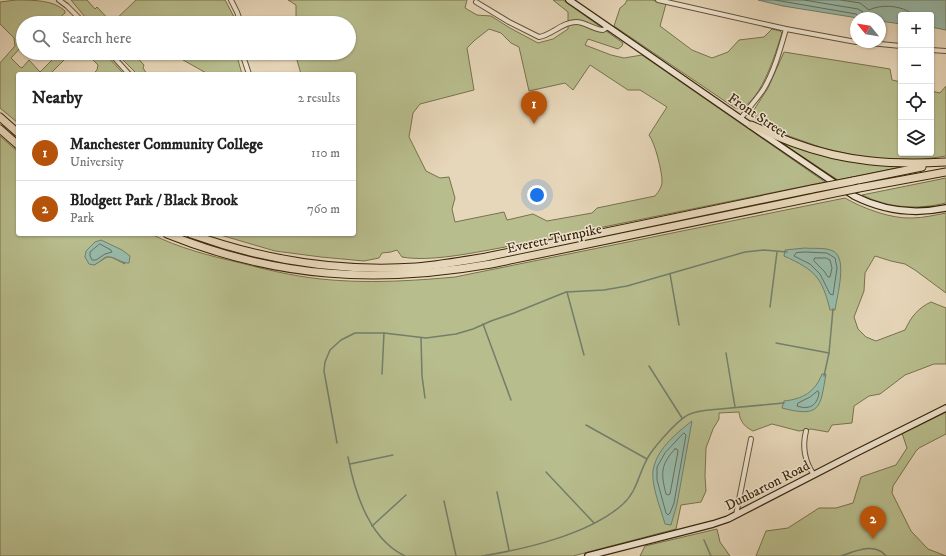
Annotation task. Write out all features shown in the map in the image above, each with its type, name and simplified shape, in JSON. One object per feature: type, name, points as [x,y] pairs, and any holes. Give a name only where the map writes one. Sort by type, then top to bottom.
[{"type":"highway","points":[[0,117],[16,131]]},
{"type":"highway","points":[[751,125],[794,143],[851,159],[910,164],[946,163]]},
{"type":"highway","points":[[0,129],[16,143]]},
{"type":"highway","name":"Everett Turnpike","points":[[197,236],[238,249],[300,262],[356,267],[416,267],[456,262],[493,255],[946,163]]},
{"type":"highway","name":"Everett Turnpike","points":[[173,236],[225,254],[283,267],[342,274],[412,274],[454,270],[491,264],[859,188],[946,172]]},
{"type":"main road","name":"Front Street","points":[[569,0],[854,196],[867,203],[892,210],[917,212],[946,208]]},
{"type":"main road","name":"Dunbarton Road","points":[[588,556],[713,524],[736,516],[946,408]]},
{"type":"street","points":[[59,0],[77,16]]},
{"type":"street","points":[[231,0],[238,16]]},
{"type":"street","points":[[658,0],[786,29],[850,41]]},
{"type":"street","points":[[476,2],[538,37],[550,34],[571,22],[581,23],[599,30],[604,30],[608,27]]},
{"type":"street","points":[[741,118],[762,91],[767,82],[777,59],[786,29]]},
{"type":"street","points":[[886,45],[898,46]]},
{"type":"street","points":[[934,50],[946,52]]},
{"type":"street","points":[[116,60],[127,72]]},
{"type":"street","points":[[245,60],[249,72]]},
{"type":"street","points":[[806,432],[804,445],[806,460],[814,475]]},
{"type":"street","points":[[736,516],[751,439]]},
{"type":"green space","points":[[16,0],[36,1],[55,5],[65,11],[62,16],[16,16],[16,53],[11,58],[22,68],[29,60],[40,72],[16,72],[16,121],[0,108],[0,63],[15,46],[14,38],[0,24],[0,2]]},
{"type":"green space","points":[[71,0],[87,0],[95,9],[97,7],[105,16],[84,16]]},
{"type":"green space","points":[[136,0],[225,0],[233,16],[119,16]]},
{"type":"green space","points":[[288,0],[467,0],[465,8],[477,15],[491,16],[538,43],[553,39],[568,29],[568,12],[553,0],[563,0],[623,43],[618,49],[588,39],[585,45],[611,55],[624,58],[642,55],[825,182],[500,248],[438,258],[402,257],[397,250],[382,253],[379,258],[364,261],[321,257],[275,251],[224,236],[356,236],[356,72],[300,72],[297,60],[356,60],[356,16],[296,16],[296,5]],"holes":[[[489,29],[501,33],[511,43],[519,47],[529,91],[565,83],[573,90],[590,65],[628,90],[640,90],[667,107],[649,135],[656,150],[662,176],[661,187],[655,196],[597,208],[592,213],[547,221],[533,214],[507,220],[504,212],[455,222],[452,209],[455,198],[449,177],[440,178],[426,171],[409,137],[413,113],[420,104],[474,90],[467,48]]]},
{"type":"green space","points":[[627,0],[652,0],[666,4],[660,26],[692,50],[712,58],[728,52],[739,40],[764,37],[772,29],[780,31],[782,33],[771,65],[759,90],[752,100],[744,106],[735,108],[614,26],[620,8]]},
{"type":"green space","points":[[784,52],[890,69],[892,80],[898,81],[898,156],[934,156],[934,92],[940,93],[946,86],[946,156],[911,161],[866,158],[823,148],[783,134],[757,120],[752,113],[768,88]]},
{"type":"green space","points":[[52,60],[64,60],[52,72],[40,72]]},
{"type":"green space","points":[[93,60],[111,60],[122,72],[95,72],[98,65]]},
{"type":"green space","points":[[123,60],[139,60],[144,65],[143,68],[146,72],[135,72]]},
{"type":"green space","points":[[183,60],[238,60],[241,72],[204,72]]},
{"type":"green space","points":[[0,136],[16,150],[16,236],[155,236],[195,251],[264,269],[330,280],[372,282],[455,277],[845,198],[868,209],[895,217],[916,218],[946,213],[946,293],[905,264],[875,256],[865,273],[864,291],[854,317],[858,329],[866,337],[876,341],[905,330],[915,313],[931,302],[946,308],[946,364],[934,364],[905,375],[880,394],[869,396],[854,406],[852,423],[832,425],[828,432],[811,429],[799,431],[772,424],[753,431],[743,424],[740,419],[739,412],[719,413],[719,419],[713,429],[706,448],[706,491],[701,502],[681,505],[676,529],[573,556],[0,556]],"holes":[[[101,240],[125,264],[111,257],[107,257],[94,265]]]},
{"type":"green space","points":[[774,138],[833,158],[862,163],[897,166],[897,168],[838,180]]},
{"type":"green space","points":[[946,178],[946,203],[924,207],[913,207],[882,203],[862,195]]},
{"type":"green space","points":[[946,412],[946,434],[916,451],[893,486],[892,493],[911,531],[928,549],[946,556],[756,556],[766,531],[788,528],[819,508],[836,508],[853,503],[861,477],[896,465],[907,448],[902,433]]},
{"type":"green space","points":[[717,529],[720,542],[730,556],[640,556],[645,546]]},
{"type":"water","points":[[758,0],[946,0],[946,30],[934,28],[934,12],[898,12],[898,24],[886,22],[886,12],[850,12],[850,17],[783,6]]},
{"type":"water","points":[[101,240],[122,250],[130,256],[129,263],[115,258],[106,257],[94,265],[89,264],[85,257],[86,251],[95,242]]},
{"type":"water","points":[[805,248],[826,249],[833,251],[840,261],[841,269],[835,310],[830,310],[824,290],[816,276],[795,261],[784,256],[785,250]]},
{"type":"water","points":[[822,374],[826,374],[820,402],[816,408],[811,411],[804,412],[782,408],[784,401],[808,394],[816,386]]},
{"type":"water","points":[[692,421],[677,504],[671,525],[665,524],[654,487],[654,466],[656,459],[665,446],[675,435]]},
{"type":"waterway","points":[[337,443],[324,371],[325,362],[330,350],[341,340],[355,333],[384,333],[426,338],[456,334],[473,329],[566,292],[604,290],[627,286],[745,252],[764,250],[787,252]]},
{"type":"waterway","points":[[770,307],[777,252]]},
{"type":"waterway","points":[[670,274],[679,325]]},
{"type":"waterway","points":[[567,292],[584,355]]},
{"type":"waterway","points":[[824,376],[829,353],[833,309]]},
{"type":"waterway","points":[[483,324],[511,400]]},
{"type":"waterway","points":[[382,374],[384,333]]},
{"type":"waterway","points":[[421,338],[422,376],[425,398]]},
{"type":"waterway","points":[[776,343],[829,353]]},
{"type":"waterway","points":[[726,353],[735,407]]},
{"type":"waterway","points":[[649,366],[682,418]]},
{"type":"waterway","points":[[482,556],[557,539],[593,524],[609,515],[628,499],[650,454],[668,432],[685,416],[705,410],[784,403]]},
{"type":"waterway","points":[[586,425],[647,459]]},
{"type":"waterway","points":[[350,464],[393,455]]},
{"type":"waterway","points":[[348,457],[355,486],[373,527],[382,539],[405,556]]},
{"type":"waterway","points":[[546,472],[594,523]]},
{"type":"waterway","points":[[497,492],[509,550]]},
{"type":"waterway","points":[[372,526],[406,495]]},
{"type":"waterway","points":[[444,501],[456,556]]},
{"type":"waterway","points":[[704,540],[711,556]]},
{"type":"waterway","points":[[841,556],[865,549],[876,549],[886,556]]},
{"type":"place","name":"Manchester Community College","points":[[534,124]]},
{"type":"place","name":"Blodgett Park / Black Brook","points":[[873,539]]}]
